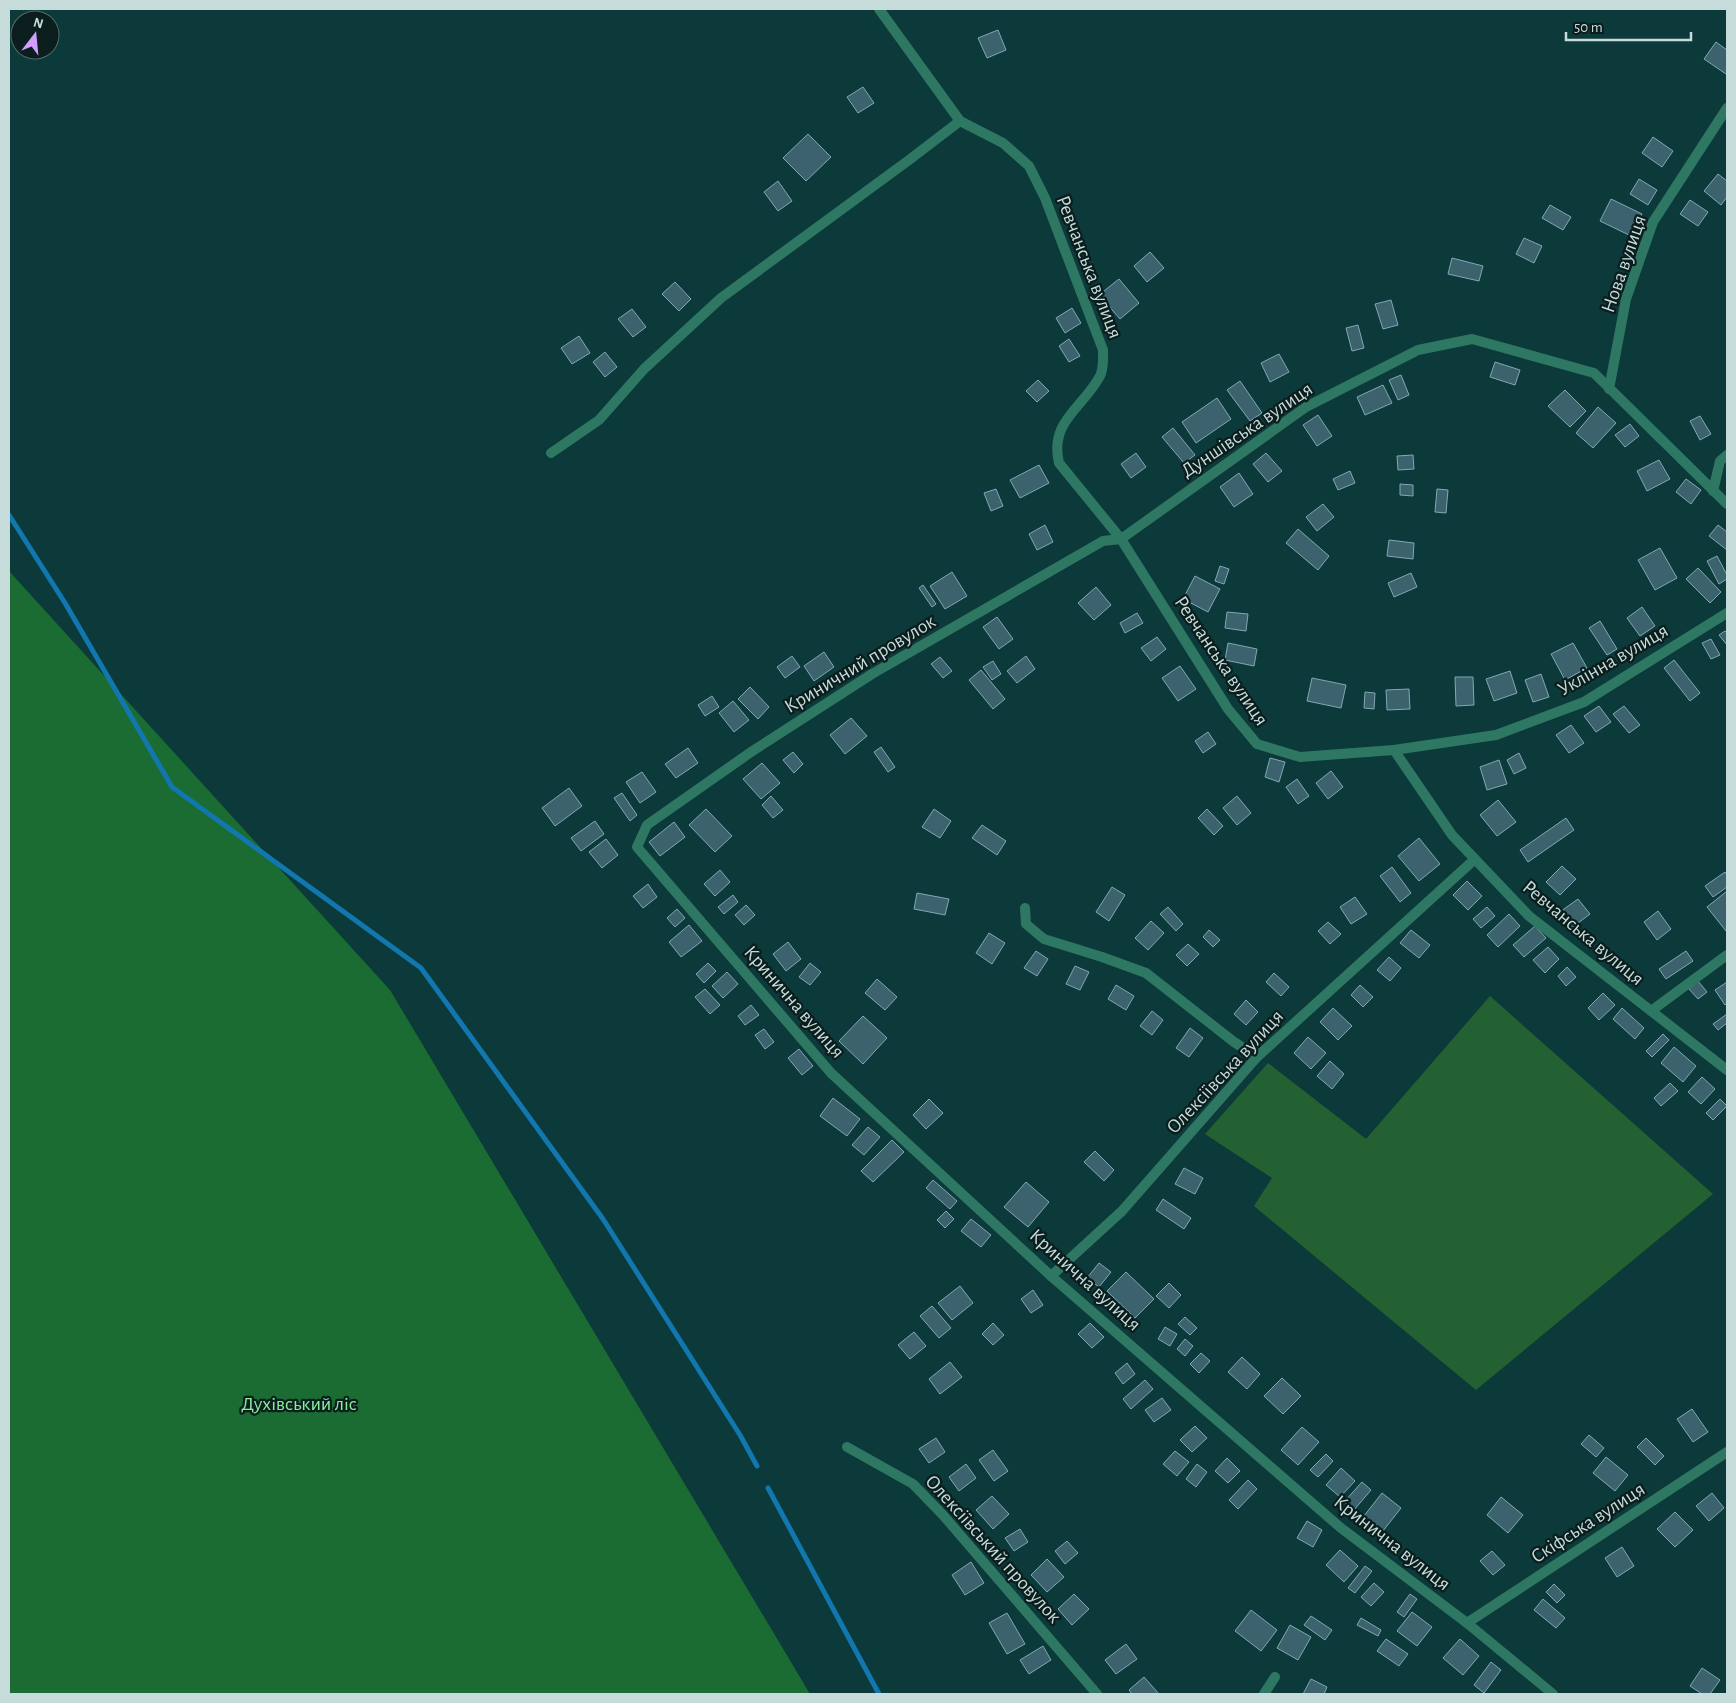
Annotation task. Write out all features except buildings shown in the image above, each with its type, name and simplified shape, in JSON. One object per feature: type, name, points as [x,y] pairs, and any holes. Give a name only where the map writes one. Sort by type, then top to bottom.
[{"type":"street","points":[[551,452],[599,420],[644,369],[721,298],[910,160],[960,121],[879,9]]},
{"type":"street","name":"Нова вулиця","points":[[1609,389],[1626,299],[1653,222],[1727,108]]},
{"type":"street","name":"Ревчанська вулиця","points":[[960,121],[1003,144],[1029,166],[1046,198],[1103,350],[1103,366],[1099,377],[1065,423],[1059,435],[1056,449],[1059,463],[1121,539],[1228,709],[1257,744],[1300,757],[1394,750],[1452,835],[1529,916],[1727,1070]]},
{"type":"street","name":"Дуншівська вулиця","points":[[1121,539],[1306,407],[1418,350],[1472,339],[1594,373],[1727,504]]},
{"type":"street","points":[[1714,491],[1720,461],[1727,455]]},
{"type":"street","name":"Криничний провулок","points":[[637,847],[647,825],[751,752],[864,679],[1103,541],[1121,539]]},
{"type":"street","name":"Уклінна вулиця","points":[[1394,750],[1496,735],[1584,702],[1727,613]]},
{"type":"street","name":"Кринична вулиця","points":[[637,847],[831,1073],[1051,1276],[1341,1528],[1467,1623],[1553,1694]]},
{"type":"street","name":"Олексіївська вулиця","points":[[1051,1276],[1122,1211],[1257,1057],[1475,859]]},
{"type":"street","points":[[1025,908],[1026,924],[1044,939],[1146,973],[1234,1042],[1257,1057]]},
{"type":"street","points":[[1651,1011],[1727,955]]},
{"type":"street","name":"Олексіївський провулок","points":[[847,1447],[913,1484],[943,1515],[1097,1694]]},
{"type":"street","name":"Скіфська вулиця","points":[[1467,1623],[1727,1452]]},
{"type":"street","points":[[1264,1694],[1275,1677]]},
{"type":"green space","name":"Духівський ліс","points":[[9,571],[390,990],[810,1694],[9,1694]]},
{"type":"green space","points":[[1490,996],[1713,1194],[1476,1390],[1254,1206],[1272,1178],[1205,1134],[1268,1063],[1366,1139]]},
{"type":"waterway","points":[[9,515],[65,603],[172,787],[421,968],[603,1219],[740,1435],[757,1466]]},
{"type":"waterway","points":[[768,1488],[879,1694]]}]
